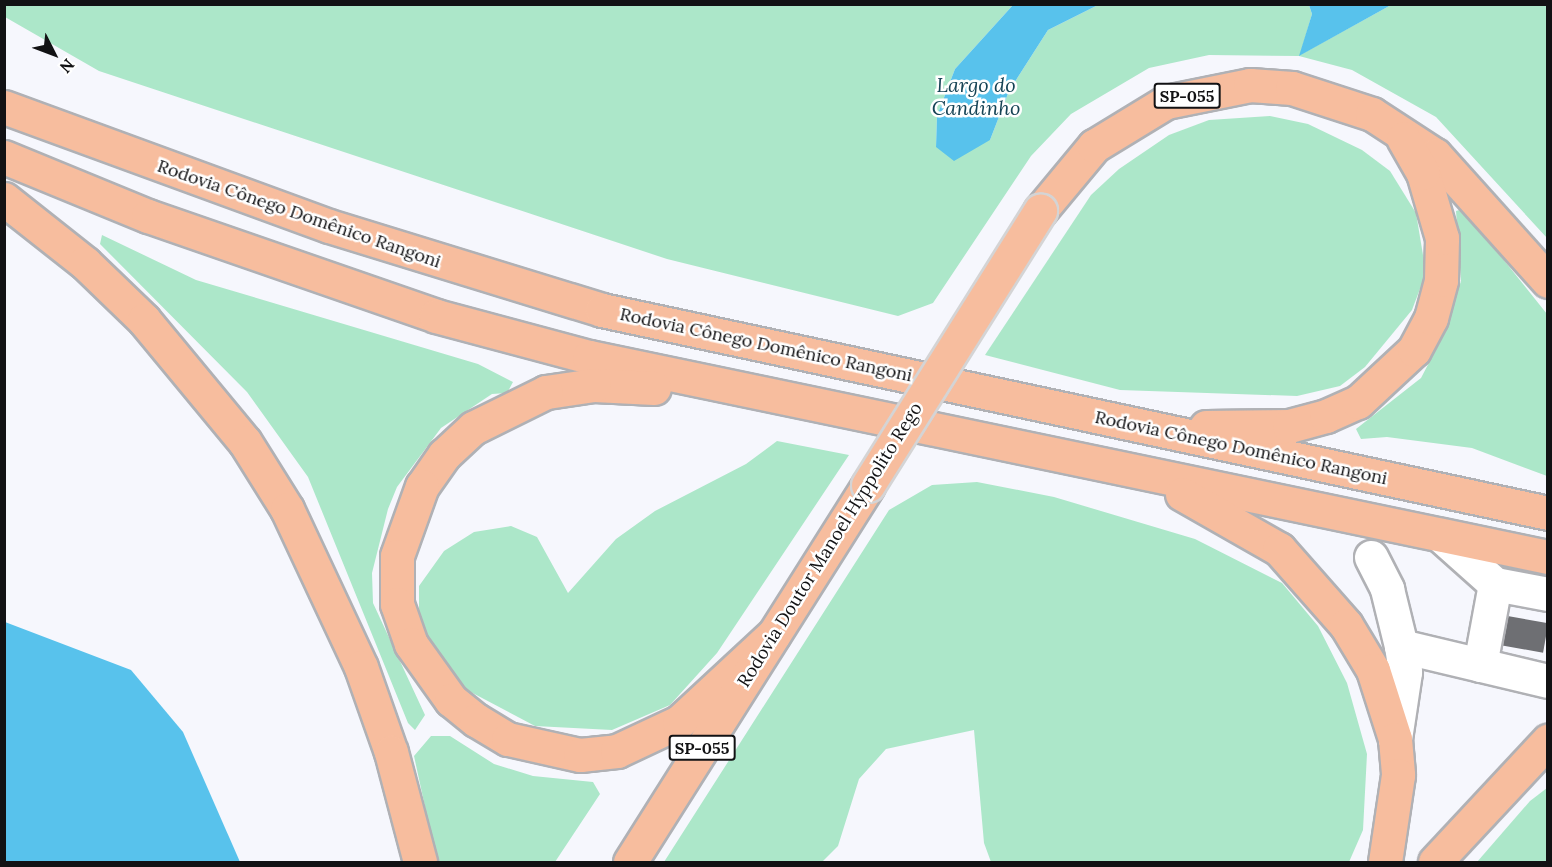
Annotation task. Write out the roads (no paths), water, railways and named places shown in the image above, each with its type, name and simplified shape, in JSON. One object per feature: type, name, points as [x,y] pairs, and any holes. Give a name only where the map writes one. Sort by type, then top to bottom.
[{"type":"highway","name":"Rodovia Doutor Manoel Hyppolito Rego","points":[[630,862],[1040,211],[1064,176],[1102,139],[1166,102],[1250,85],[1302,90],[1385,121],[1469,187],[1548,280]]},
{"type":"highway","name":"Rodovia Cônego Domênico Rangoni","points":[[4,107],[318,222],[530,290],[1132,424],[1548,513]]},
{"type":"highway","points":[[1132,424],[1289,426],[1358,402],[1390,378],[1420,339],[1441,280],[1442,238],[1434,202],[1385,121]]},
{"type":"highway","points":[[4,157],[148,216],[436,316],[734,391],[1151,478],[1548,557]]},
{"type":"highway","points":[[4,199],[85,263],[144,320],[245,442],[287,509],[362,667],[392,752],[420,862]]},
{"type":"highway","points":[[734,391],[594,385],[546,392],[473,428],[444,454],[406,521],[397,556],[397,604],[411,644],[451,700],[508,739],[580,755],[617,751],[679,722],[774,634]]},
{"type":"highway","points":[[1151,478],[1252,531],[1315,585],[1373,670],[1395,739],[1396,811],[1385,862]]},
{"type":"highway","points":[[1435,862],[1548,741]]},
{"type":"lane","points":[[1440,535],[1495,584],[1548,594]]},
{"type":"lane","points":[[1371,557],[1387,589],[1405,672],[1395,739]]},
{"type":"lane","points":[[1480,665],[1495,584]]},
{"type":"lane","points":[[1401,646],[1548,681]]},
{"type":"water","name":"Largo do Candinho","points":[[1013,5],[1098,5],[1048,30],[1009,91],[990,140],[954,161],[936,147],[937,116],[955,69]]},
{"type":"water","points":[[1309,5],[1391,5],[1299,56],[1312,14]]},
{"type":"water","points":[[5,622],[131,670],[183,732],[240,862],[5,862]]}]
